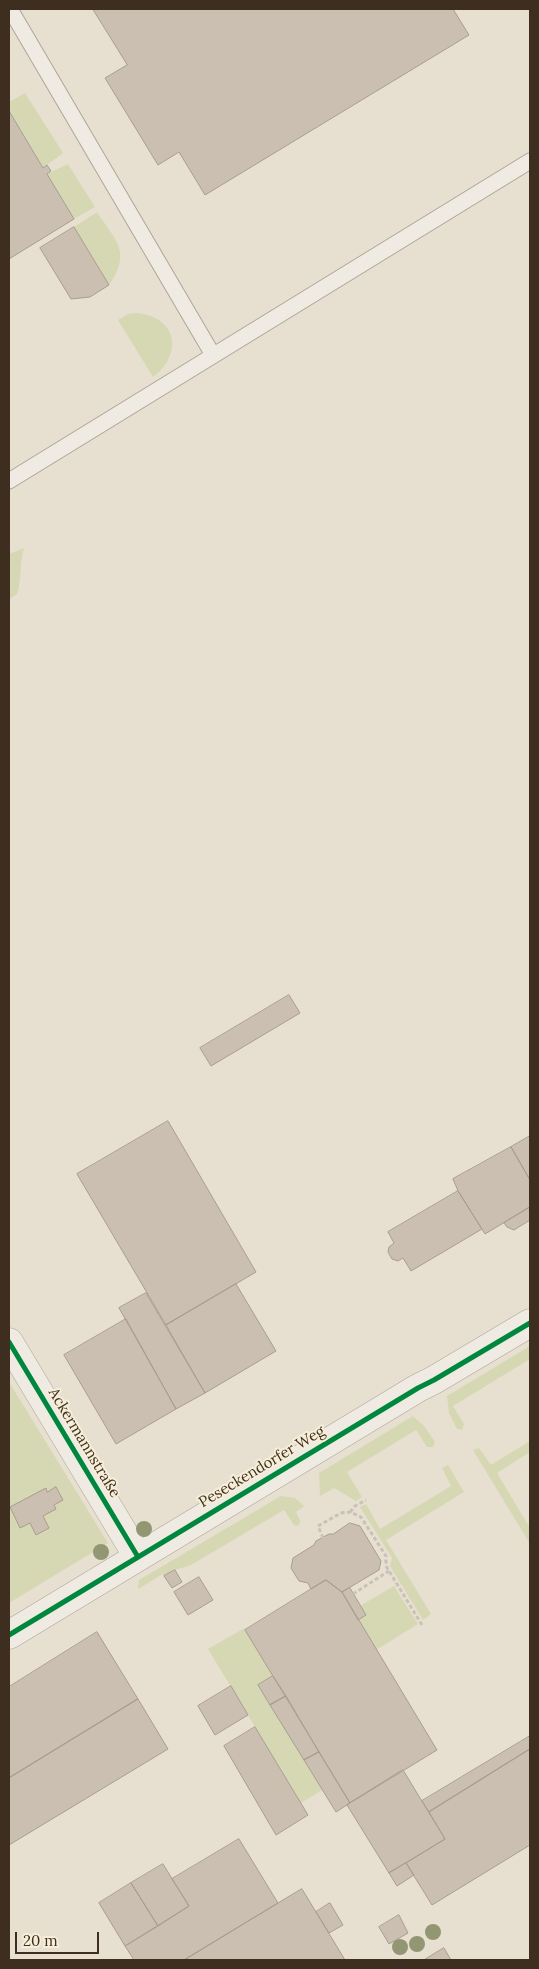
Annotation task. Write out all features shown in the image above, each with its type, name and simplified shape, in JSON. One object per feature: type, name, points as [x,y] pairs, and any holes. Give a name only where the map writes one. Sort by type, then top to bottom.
[{"type":"street","name":"Peseckendorfer Weg","points":[[9,1635],[530,1323]]},
{"type":"street","name":"Ackermannstraße","points":[[9,1342],[138,1557]]},
{"type":"lane","points":[[10,9],[213,355]]},
{"type":"lane","points":[[9,481],[530,161]]},
{"type":"path","points":[[350,1512],[355,1506],[366,1500]]},
{"type":"path","points":[[323,1538],[318,1526],[341,1512],[350,1512],[361,1517],[386,1556],[386,1566],[422,1625]]},
{"type":"path","points":[[353,1594],[389,1571]]},
{"type":"green space","points":[[25,93],[63,153],[43,168],[9,111],[9,102]]},
{"type":"green space","points":[[68,164],[95,207],[74,219],[47,174]]},
{"type":"green space","points":[[97,212],[119,247],[120,263],[109,285],[74,227]]},
{"type":"green space","points":[[137,313],[161,321],[168,329],[172,338],[169,358],[163,368],[153,377],[118,320],[128,314]]},
{"type":"green space","points":[[24,548],[17,594],[9,599],[9,554]]},
{"type":"green space","points":[[530,1346],[530,1359],[453,1406],[464,1424],[462,1430],[457,1429],[449,1413],[447,1396]]},
{"type":"green space","points":[[9,1382],[108,1543],[9,1603]]},
{"type":"green space","points":[[413,1416],[425,1427],[435,1442],[433,1447],[427,1447],[416,1430],[347,1472],[362,1497],[356,1501],[334,1488],[320,1496],[319,1473]]},
{"type":"green space","points":[[530,1441],[530,1452],[497,1473],[530,1528],[530,1544],[473,1450],[479,1448],[491,1465]]},
{"type":"green space","points":[[448,1465],[464,1492],[386,1540],[431,1614],[423,1620],[390,1566],[392,1558],[360,1507],[366,1504],[380,1529],[451,1486],[442,1468]]},
{"type":"green space","points":[[281,1496],[295,1498],[304,1506],[296,1512],[300,1521],[299,1526],[294,1525],[284,1510],[191,1565],[164,1576],[163,1574],[138,1589],[139,1580]]},
{"type":"green space","points":[[394,1586],[418,1624],[376,1650],[358,1620],[366,1615],[360,1606]]},
{"type":"green space","points":[[243,1629],[273,1676],[258,1685],[322,1790],[301,1803],[208,1649]]},
{"type":"building","points":[[93,9],[453,9],[469,35],[205,195],[179,152],[158,165],[105,78],[127,65]]},
{"type":"building","points":[[9,111],[43,168],[47,165],[51,171],[47,174],[74,219],[9,259]]},
{"type":"building","points":[[74,227],[109,285],[90,297],[71,299],[40,248]]},
{"type":"building","points":[[289,995],[300,1013],[211,1066],[200,1048]]},
{"type":"building","points":[[168,1121],[256,1272],[166,1325],[77,1174]]},
{"type":"building","points":[[530,1136],[530,1180],[511,1147]]},
{"type":"building","points":[[511,1147],[530,1180],[530,1207],[485,1234],[458,1191],[453,1179]]},
{"type":"building","points":[[458,1191],[482,1229],[411,1271],[403,1258],[398,1261],[392,1259],[388,1252],[389,1247],[394,1243],[388,1232]]},
{"type":"building","points":[[530,1207],[530,1220],[514,1230],[507,1227],[504,1223]]},
{"type":"building","points":[[236,1284],[276,1351],[205,1393],[166,1325]]},
{"type":"building","points":[[146,1293],[205,1393],[176,1409],[119,1308]]},
{"type":"building","points":[[126,1319],[176,1409],[116,1444],[64,1355]]},
{"type":"building","points":[[56,1487],[63,1500],[54,1505],[56,1509],[43,1516],[49,1528],[36,1535],[30,1523],[20,1528],[10,1507],[46,1488],[47,1492]]},
{"type":"building","points":[[350,1523],[360,1526],[381,1561],[379,1570],[342,1592],[326,1580],[311,1589],[308,1583],[299,1581],[291,1568],[293,1558],[314,1545],[316,1541],[329,1534],[333,1534]]},
{"type":"building","points":[[175,1570],[182,1582],[172,1588],[164,1576]]},
{"type":"building","points":[[199,1577],[213,1600],[188,1615],[174,1592]]},
{"type":"building","points":[[326,1580],[342,1592],[437,1750],[350,1803],[245,1630]]},
{"type":"building","points":[[350,1588],[366,1615],[358,1620],[342,1592]]},
{"type":"building","points":[[97,1632],[138,1699],[9,1778],[9,1687]]},
{"type":"building","points":[[273,1676],[286,1696],[270,1705],[258,1685]]},
{"type":"building","points":[[231,1686],[248,1715],[215,1735],[198,1706]]},
{"type":"building","points":[[286,1696],[319,1752],[304,1760],[270,1705]]},
{"type":"building","points":[[138,1699],[168,1749],[9,1845],[9,1778]]},
{"type":"building","points":[[255,1727],[308,1815],[276,1835],[224,1746]]},
{"type":"building","points":[[530,1736],[530,1749],[429,1812],[422,1801]]},
{"type":"building","points":[[530,1749],[530,1845],[432,1905],[406,1863],[445,1839],[429,1812]]},
{"type":"building","points":[[319,1752],[350,1803],[336,1812],[304,1760]]},
{"type":"building","points":[[403,1770],[445,1839],[389,1873],[347,1805]]},
{"type":"building","points":[[239,1839],[278,1903],[184,1960],[134,1960],[125,1946],[189,1906],[172,1879]]},
{"type":"building","points":[[406,1863],[414,1875],[397,1886],[389,1873]]},
{"type":"building","points":[[163,1864],[189,1906],[158,1926],[131,1883]]},
{"type":"building","points":[[131,1883],[158,1926],[125,1946],[99,1903]]},
{"type":"building","points":[[302,1889],[345,1960],[184,1960],[278,1903]]},
{"type":"building","points":[[330,1903],[343,1925],[329,1933],[316,1912]]},
{"type":"building","points":[[399,1915],[408,1933],[389,1944],[379,1927]]},
{"type":"building","points":[[444,1948],[451,1960],[424,1960]]},
{"type":"cycle path","points":[[9,1635],[418,1388],[530,1323]]},
{"type":"cycle path","points":[[9,1342],[138,1557]]}]
